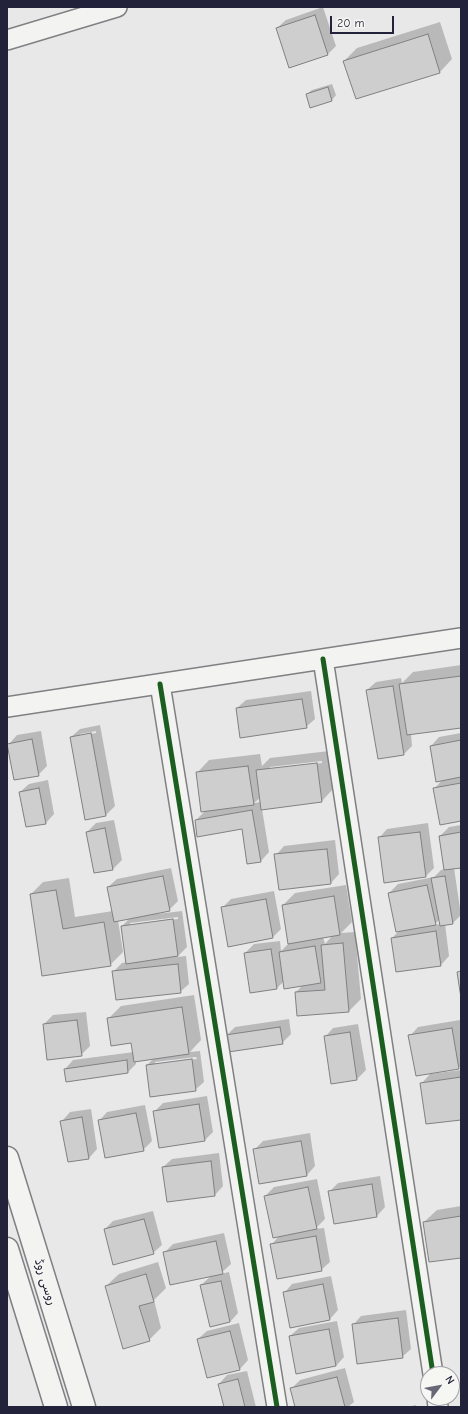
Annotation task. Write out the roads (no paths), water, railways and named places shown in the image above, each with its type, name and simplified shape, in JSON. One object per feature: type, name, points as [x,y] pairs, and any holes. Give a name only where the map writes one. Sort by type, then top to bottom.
[{"type":"main road","name":"روسی روڈ","points":[[7,1158],[84,1407]]},
{"type":"main road","points":[[7,1249],[56,1407]]},
{"type":"street","points":[[7,40],[117,7]]},
{"type":"street","points":[[7,707],[461,638]]},
{"type":"street","points":[[323,659],[432,1366]]},
{"type":"street","points":[[160,684],[277,1407]]}]
